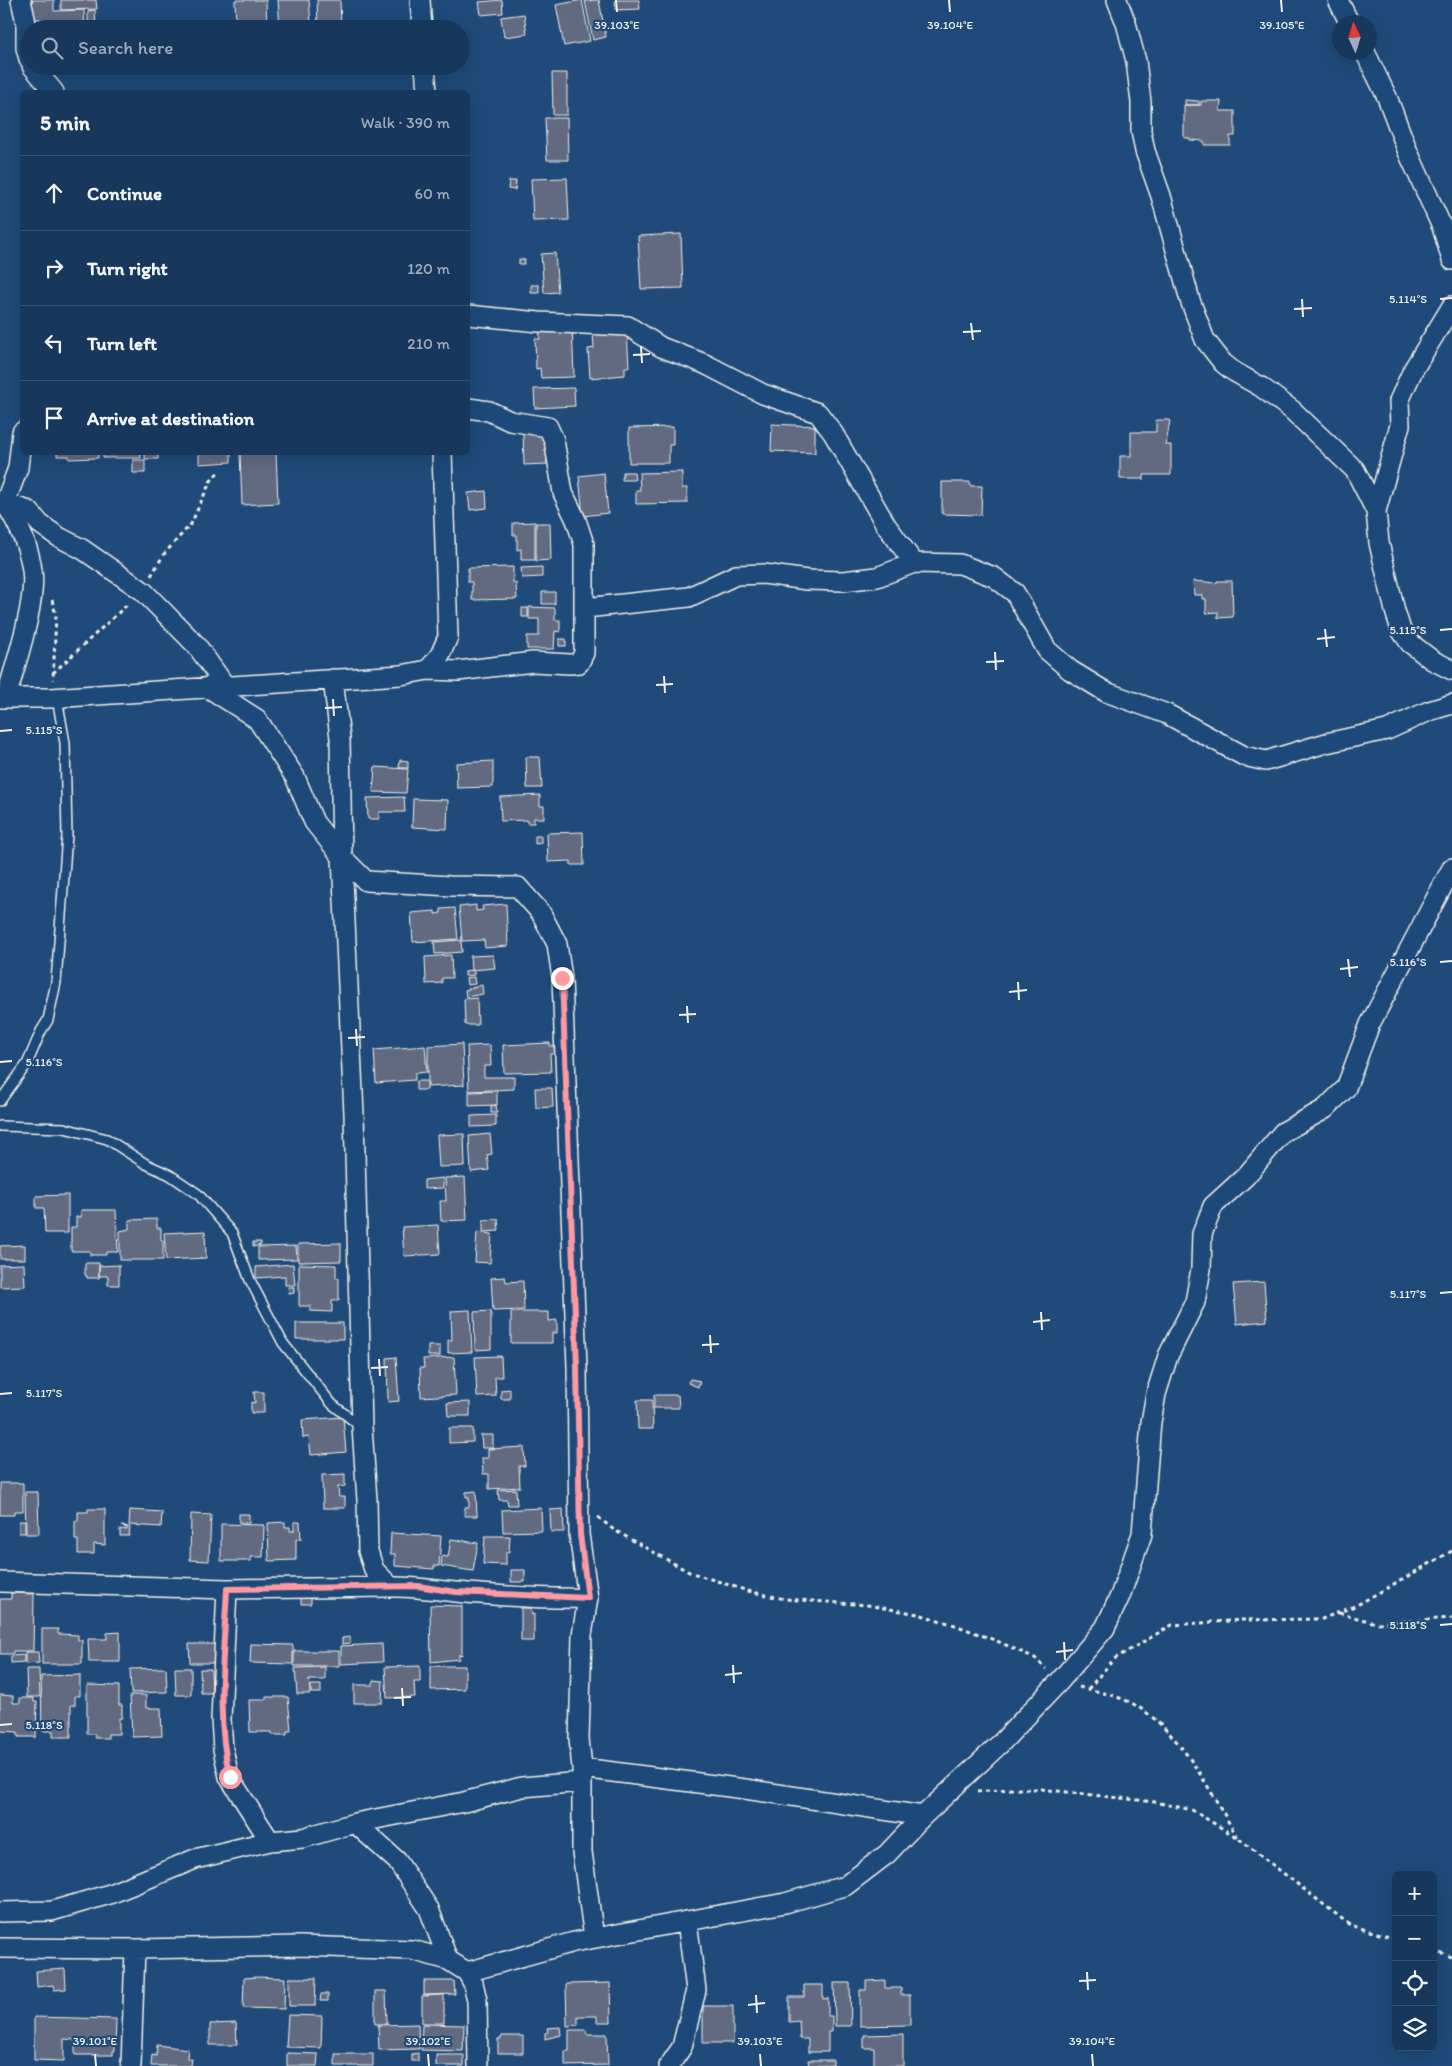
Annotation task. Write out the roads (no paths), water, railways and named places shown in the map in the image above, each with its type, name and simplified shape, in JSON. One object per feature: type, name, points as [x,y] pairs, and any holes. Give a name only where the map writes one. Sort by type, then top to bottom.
[{"type":"street","points":[[21,0],[25,20]]},
{"type":"street","points":[[420,0],[421,20]]},
{"type":"street","points":[[1116,0],[1126,22],[1136,61],[1142,102],[1141,131],[1145,151],[1161,196],[1190,300],[1205,340],[1223,364],[1261,387],[1292,410],[1355,470],[1376,511]]},
{"type":"street","points":[[1338,0],[1346,15]]},
{"type":"street","points":[[1369,60],[1387,97],[1408,152],[1442,228],[1452,260]]},
{"type":"street","points":[[40,75],[52,90]]},
{"type":"street","points":[[426,75],[427,90]]},
{"type":"street","points":[[1452,306],[1413,370],[1399,400],[1400,425],[1376,511],[1379,542],[1395,611],[1402,630],[1410,643],[1432,660],[1452,670]]},
{"type":"street","points":[[470,315],[539,322],[628,326],[661,347],[705,364],[763,394],[818,413],[833,432],[886,525],[914,563]]},
{"type":"street","points":[[5,503],[17,521],[33,572],[30,606],[3,698],[54,698],[226,687],[401,675],[428,670],[458,671],[533,662],[579,663],[584,653],[584,544],[576,520],[563,494],[554,440],[548,427],[510,421],[489,411],[470,408]]},
{"type":"street","points":[[5,503],[18,468],[20,450]]},
{"type":"street","points":[[428,670],[440,655],[448,637],[442,455]]},
{"type":"street","points":[[5,503],[29,511],[40,524],[57,536],[82,549],[143,591],[197,646],[226,687]]},
{"type":"street","points":[[585,608],[688,597],[736,574],[764,574],[807,580],[843,581],[877,577],[914,563],[960,564],[994,577],[1015,593],[1047,650],[1070,670],[1106,692],[1167,714],[1244,756],[1266,761],[1326,744],[1387,730],[1429,711],[1452,704]]},
{"type":"street","points":[[332,679],[340,738],[342,857],[354,1124],[362,1427],[368,1551],[374,1570],[391,1587]]},
{"type":"street","points":[[207,687],[257,719],[295,778],[314,822],[342,857],[366,881],[450,886],[518,886],[541,913],[557,944],[562,978],[565,1024],[566,1102],[577,1367],[580,1534],[588,1598],[582,1635],[579,1738],[582,1775],[582,1852],[594,1938]]},
{"type":"street","points":[[467,1972],[594,1938],[785,1903],[845,1886],[887,1854],[923,1816],[1002,1742],[1059,1682],[1105,1628],[1120,1596],[1142,1534],[1151,1422],[1156,1394],[1168,1356],[1195,1302],[1201,1269],[1202,1234],[1213,1206],[1246,1176],[1283,1132],[1325,1108],[1346,1088],[1370,1024],[1452,868]]},
{"type":"street","points":[[0,1582],[227,1589],[418,1586],[456,1592],[588,1598]]},
{"type":"street","points":[[227,1589],[221,1718],[223,1749],[230,1777],[270,1841]]},
{"type":"street","points":[[0,1912],[52,1911],[110,1894],[195,1859],[270,1841],[303,1838],[355,1823],[464,1802],[522,1787],[582,1775],[745,1789],[923,1816]]},
{"type":"street","points":[[355,1823],[397,1861],[429,1910],[448,1960]]},
{"type":"street","points":[[670,2066],[682,2047],[696,1990],[687,1921]]},
{"type":"street","points":[[0,1948],[134,1949],[300,1946],[412,1950],[448,1960],[467,1972],[473,1983],[477,2000],[478,2066]]},
{"type":"street","points":[[131,2066],[134,1949]]},
{"type":"lane","points":[[0,1101],[27,1064],[41,1031],[48,1020],[54,991],[67,836],[66,743],[54,698]]},
{"type":"lane","points":[[0,1126],[64,1128],[107,1139],[146,1164],[170,1175],[198,1194],[232,1233],[250,1280],[283,1344],[332,1404],[362,1427]]}]
